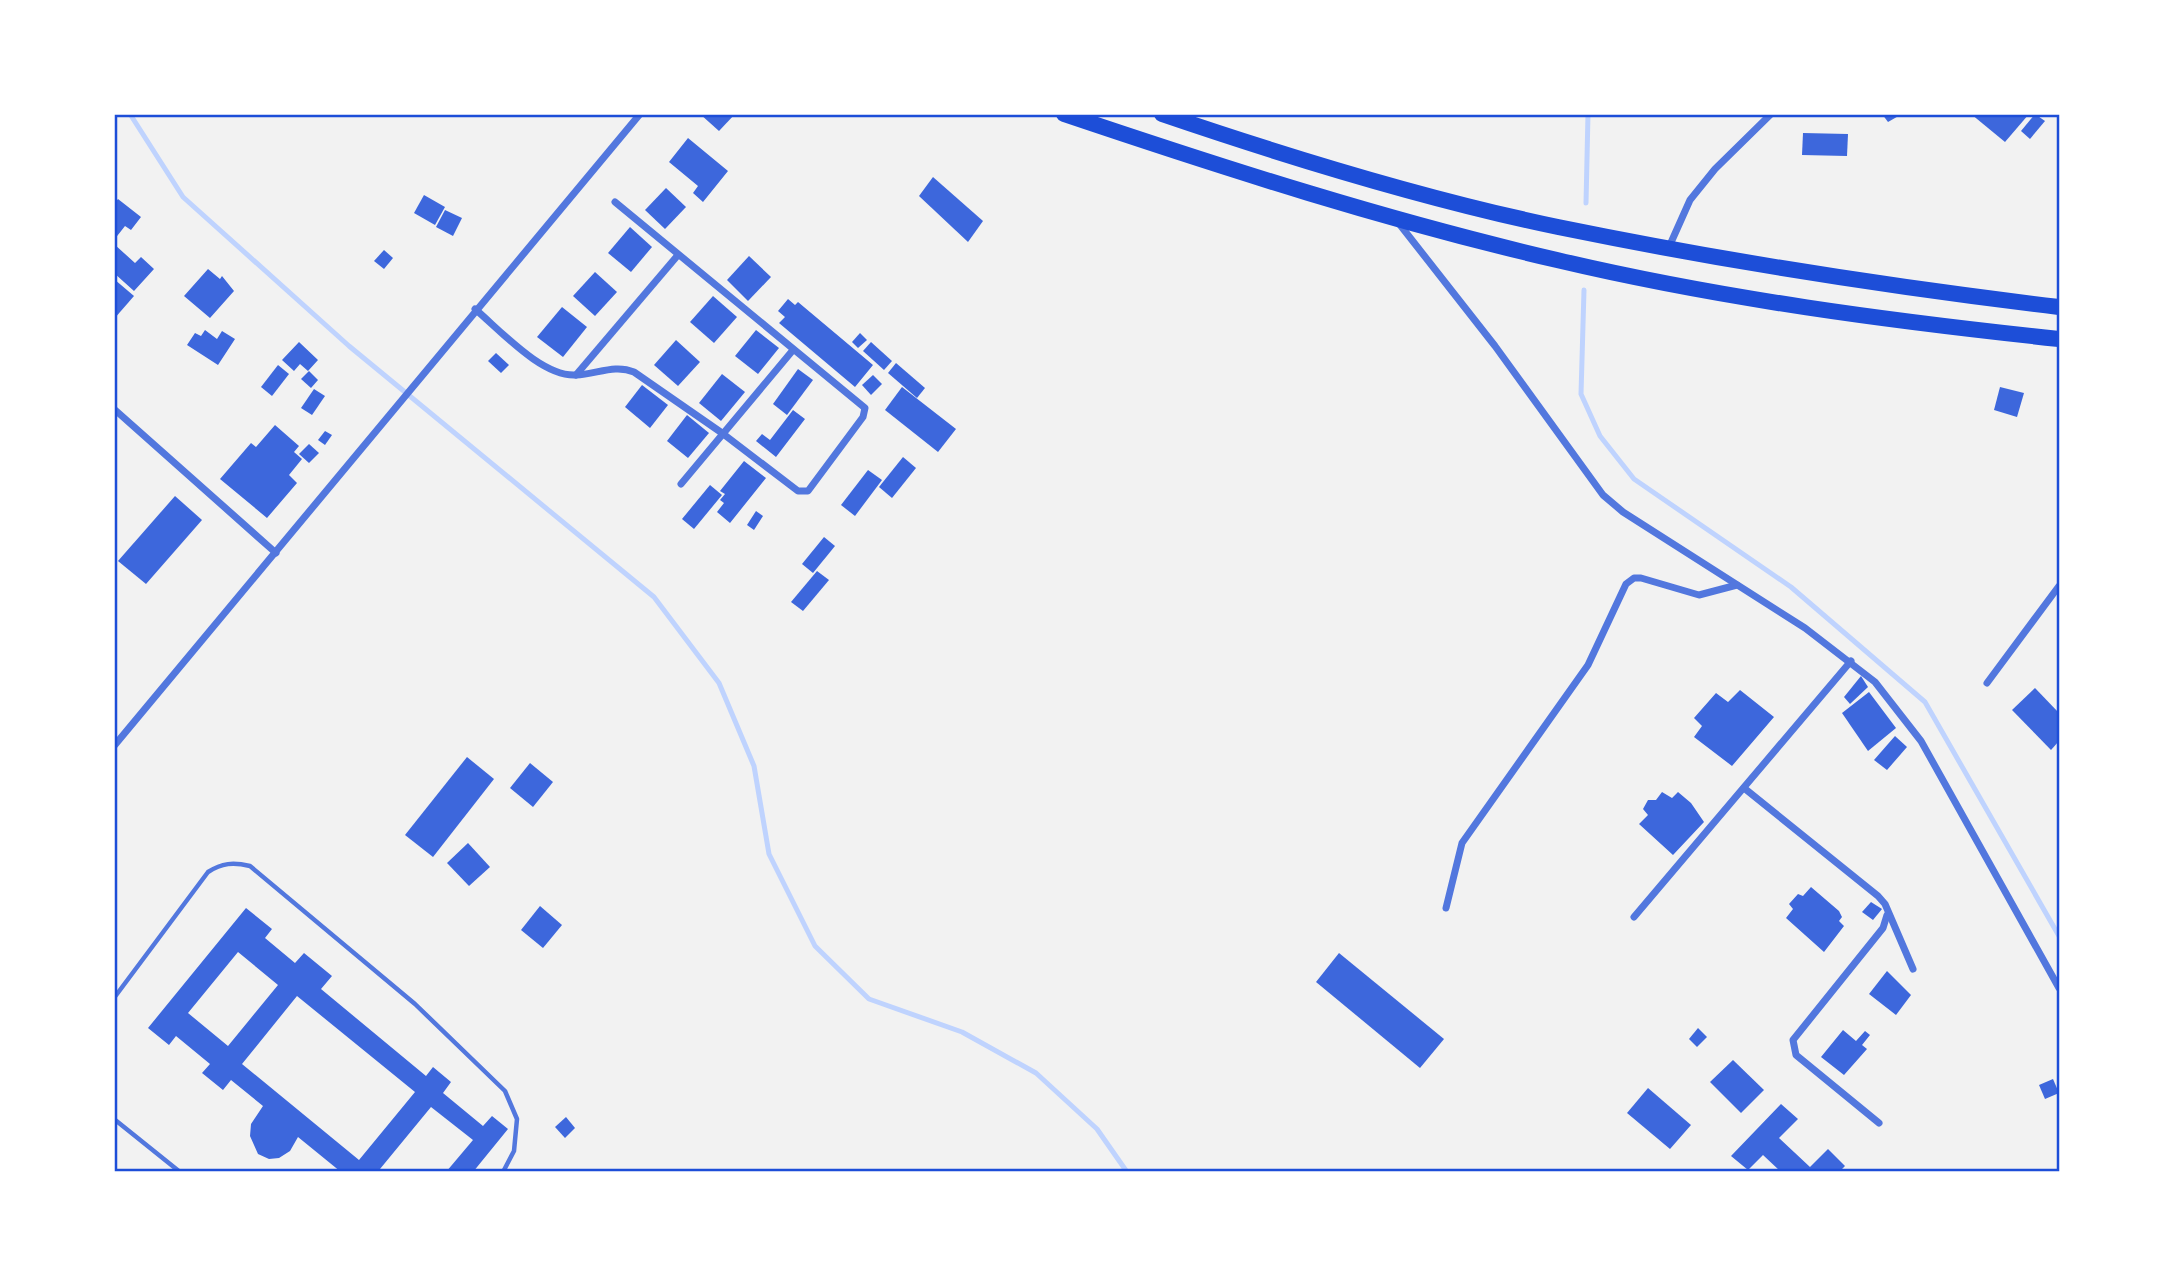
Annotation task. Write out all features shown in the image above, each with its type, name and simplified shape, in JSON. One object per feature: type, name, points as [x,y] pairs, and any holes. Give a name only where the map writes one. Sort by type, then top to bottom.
[{"type":"main road","points":[[1064,114],[1260,180],[1556,260],[1770,303],[2059,340]]},
{"type":"main road","points":[[1162,114],[1270,150],[1556,227],[1918,290],[2059,307]]},
{"type":"street","points":[[114,746],[640,114]]},
{"type":"street","points":[[1669,247],[1690,200],[1715,169],[1770,114]]},
{"type":"street","points":[[475,309],[549,370],[576,375],[625,368],[722,433],[798,491],[803,493],[812,487],[866,412],[862,403],[793,350],[615,202]]},
{"type":"street","points":[[1394,218],[1495,346],[1603,495],[1623,512],[1851,661],[1888,697],[1921,741],[2059,988]]},
{"type":"street","points":[[576,375],[678,255]]},
{"type":"street","points":[[681,484],[793,350]]},
{"type":"street","points":[[114,409],[276,553]]},
{"type":"street","points":[[1446,908],[1462,843],[1588,665],[1626,584],[1634,578],[1641,578],[1699,596],[1737,585]]},
{"type":"street","points":[[1987,683],[2059,586]]},
{"type":"street","points":[[1634,918],[1851,661]]},
{"type":"street","points":[[1744,788],[1878,896],[1885,904],[1887,915],[1913,969]]},
{"type":"street","points":[[1879,1123],[1796,1055],[1792,1048],[1793,1040],[1883,928],[1887,915]]},
{"type":"lane","points":[[114,998],[208,872],[221,864],[250,866],[415,1004],[505,1091],[517,1119],[514,1151],[503,1172]]},
{"type":"lane","points":[[114,1119],[180,1172]]},
{"type":"building","points":[[700,114],[735,114],[719,131]]},
{"type":"building","points":[[1882,114],[1902,114],[1888,122]]},
{"type":"building","points":[[1971,114],[2029,114],[2005,142]]},
{"type":"building","points":[[2035,114],[2045,121],[2030,139],[2021,131]]},
{"type":"building","points":[[1803,133],[1848,134],[1847,156],[1802,155]]},
{"type":"building","points":[[688,138],[728,171],[703,202],[693,193],[698,186],[669,162]]},
{"type":"building","points":[[933,177],[983,221],[968,242],[919,196]]},
{"type":"building","points":[[666,188],[686,207],[665,229],[645,210]]},
{"type":"building","points":[[424,195],[445,207],[435,225],[414,213]]},
{"type":"building","points":[[118,199],[141,217],[131,230],[125,226],[114,240],[114,204]]},
{"type":"building","points":[[445,210],[462,218],[453,236],[436,227]]},
{"type":"building","points":[[630,227],[652,247],[631,272],[608,253]]},
{"type":"building","points":[[114,244],[135,263],[141,257],[154,269],[134,291],[114,273]]},
{"type":"building","points":[[384,250],[393,258],[384,269],[374,261]]},
{"type":"building","points":[[749,256],[771,277],[748,301],[727,280]]},
{"type":"building","points":[[208,269],[220,279],[222,276],[234,291],[210,318],[184,296]]},
{"type":"building","points":[[595,272],[617,292],[595,316],[573,296]]},
{"type":"building","points":[[114,279],[134,296],[114,319]]},
{"type":"building","points":[[713,296],[737,317],[714,343],[690,322]]},
{"type":"building","points":[[788,299],[795,305],[798,302],[873,365],[855,387],[779,323],[785,317],[778,311]]},
{"type":"building","points":[[562,307],[587,327],[563,357],[537,337]]},
{"type":"building","points":[[205,330],[217,339],[222,331],[235,339],[218,365],[187,345],[195,333],[201,336]]},
{"type":"building","points":[[756,330],[779,348],[758,374],[735,356]]},
{"type":"building","points":[[860,333],[867,340],[858,348],[852,342]]},
{"type":"building","points":[[676,340],[700,362],[678,386],[654,365]]},
{"type":"building","points":[[299,342],[318,360],[308,371],[300,364],[294,371],[282,360]]},
{"type":"building","points":[[871,342],[892,361],[884,370],[863,351]]},
{"type":"building","points":[[496,353],[509,365],[501,373],[488,361]]},
{"type":"building","points":[[896,363],[925,388],[917,398],[888,373]]},
{"type":"building","points":[[278,365],[289,374],[272,396],[261,387]]},
{"type":"building","points":[[798,369],[813,380],[787,415],[773,404]]},
{"type":"building","points":[[309,371],[318,380],[311,388],[301,379]]},
{"type":"building","points":[[722,374],[745,392],[721,421],[699,403]]},
{"type":"building","points":[[873,375],[882,384],[871,395],[862,385]]},
{"type":"building","points":[[642,385],[668,405],[650,428],[625,407]]},
{"type":"building","points":[[902,387],[956,429],[938,452],[885,410]]},
{"type":"building","points":[[2000,387],[2024,393],[2017,417],[1994,410]]},
{"type":"building","points":[[314,389],[325,396],[312,415],[301,408]]},
{"type":"building","points":[[793,410],[805,419],[776,457],[756,441],[762,434],[770,440]]},
{"type":"building","points":[[687,415],[709,433],[688,458],[667,441]]},
{"type":"building","points":[[275,425],[299,446],[294,452],[302,459],[289,475],[297,483],[267,518],[220,479],[251,443],[256,447]]},
{"type":"building","points":[[325,431],[332,435],[325,445],[318,440]]},
{"type":"building","points":[[309,444],[319,453],[309,463],[299,454]]},
{"type":"building","points":[[903,457],[916,468],[892,498],[879,487]]},
{"type":"building","points":[[744,461],[766,478],[730,523],[717,512],[724,503],[720,500],[725,494],[720,491]]},
{"type":"building","points":[[868,470],[882,480],[855,516],[841,505]]},
{"type":"building","points":[[710,485],[722,495],[694,529],[682,519]]},
{"type":"building","points":[[175,496],[202,520],[146,584],[118,561]]},
{"type":"building","points":[[756,511],[763,516],[754,530],[747,525]]},
{"type":"building","points":[[824,537],[835,546],[813,573],[802,564]]},
{"type":"building","points":[[817,571],[829,580],[803,611],[791,602]]},
{"type":"building","points":[[1861,676],[1868,687],[1850,704],[1844,697]]},
{"type":"building","points":[[2035,688],[2059,713],[2059,741],[2051,750],[2012,710]]},
{"type":"building","points":[[1740,690],[1774,717],[1732,766],[1694,737],[1702,726],[1694,718],[1716,693],[1728,702]]},
{"type":"building","points":[[1869,692],[1896,728],[1868,751],[1842,713]]},
{"type":"building","points":[[1895,736],[1907,747],[1887,770],[1874,760]]},
{"type":"building","points":[[467,757],[494,779],[433,857],[405,835]]},
{"type":"building","points":[[530,763],[553,782],[533,807],[510,788]]},
{"type":"building","points":[[1662,792],[1672,798],[1678,792],[1691,803],[1704,822],[1673,855],[1639,824],[1648,815],[1643,809],[1648,800],[1656,800]]},
{"type":"building","points":[[468,843],[490,867],[469,886],[447,863]]},
{"type":"building","points":[[1811,887],[1839,911],[1842,917],[1839,921],[1844,926],[1824,952],[1786,918],[1793,909],[1789,904],[1798,894],[1803,896]]},
{"type":"building","points":[[1871,902],[1882,909],[1873,920],[1862,912]]},
{"type":"building","points":[[540,906],[562,925],[543,948],[521,930]]},
{"type":"building","points":[[246,908],[272,929],[265,938],[295,963],[304,953],[332,976],[321,989],[426,1076],[433,1067],[451,1082],[443,1093],[483,1126],[492,1116],[508,1129],[473,1172],[446,1172],[473,1140],[431,1107],[380,1169],[384,1172],[341,1172],[298,1137],[290,1151],[279,1158],[269,1159],[258,1154],[250,1136],[251,1124],[263,1106],[231,1080],[223,1090],[202,1073],[210,1064],[176,1036],[169,1045],[148,1028]],"holes":[[[238,952],[278,985],[228,1046],[188,1013]],[[297,996],[415,1092],[359,1160],[242,1064]]]},
{"type":"building","points":[[1339,953],[1444,1039],[1420,1068],[1316,982]]},
{"type":"building","points":[[1887,971],[1911,995],[1896,1015],[1869,994]]},
{"type":"building","points":[[1698,1028],[1707,1037],[1697,1047],[1689,1039]]},
{"type":"building","points":[[1843,1030],[1856,1041],[1865,1031],[1870,1035],[1862,1045],[1867,1049],[1844,1075],[1821,1057]]},
{"type":"building","points":[[1733,1060],[1764,1090],[1741,1113],[1710,1082]]},
{"type":"building","points":[[2053,1079],[2059,1093],[2045,1099],[2039,1085]]},
{"type":"building","points":[[1648,1088],[1691,1125],[1670,1149],[1627,1113]]},
{"type":"building","points":[[1781,1104],[1798,1119],[1779,1138],[1810,1167],[1828,1149],[1845,1166],[1839,1172],[1781,1172],[1763,1155],[1748,1170],[1731,1156]]},
{"type":"building","points":[[566,1117],[575,1128],[565,1138],[555,1127]]},
{"type":"waterway","points":[[130,114],[183,197],[349,346],[654,597],[719,683],[754,766],[769,854],[815,946],[869,999],[962,1032],[1036,1073],[1097,1129],[1127,1172]]},
{"type":"waterway","points":[[1586,203],[1588,114]]},
{"type":"waterway","points":[[1584,290],[1581,394],[1600,436],[1634,479],[1791,587],[1925,702],[2059,936]]}]
